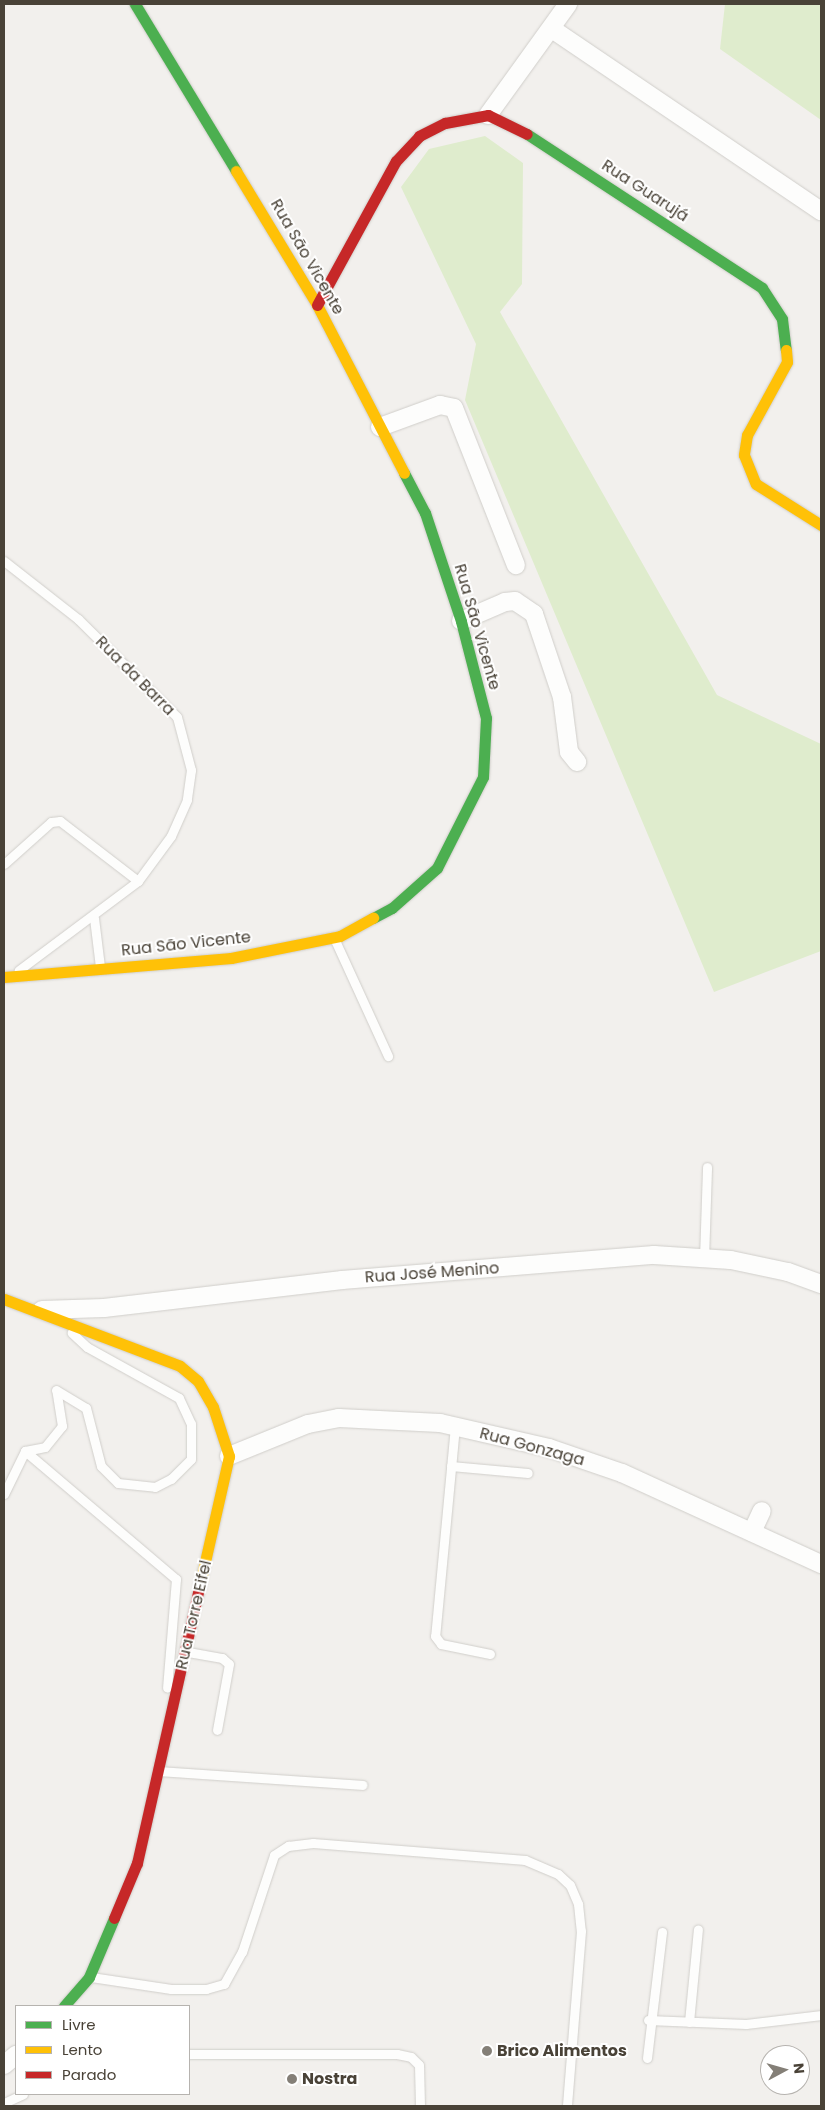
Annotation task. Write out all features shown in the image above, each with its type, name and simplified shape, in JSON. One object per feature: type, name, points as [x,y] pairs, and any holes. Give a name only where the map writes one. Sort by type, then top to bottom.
[{"type":"street","name":"Rua São Vicente","points":[[8,976],[230,958],[334,938],[392,908],[437,868],[483,777],[486,718],[461,621],[425,513],[317,305],[135,4]]},
{"type":"street","points":[[317,305],[396,161],[419,136],[445,123],[488,115],[552,29],[568,4]]},
{"type":"street","points":[[552,29],[821,211]]},
{"type":"street","name":"Rua Guarujá","points":[[488,115],[531,136],[762,288],[782,319],[787,362],[747,435],[744,455],[756,484],[821,525]]},
{"type":"street","points":[[380,427],[440,405],[454,408],[516,565]]},
{"type":"street","points":[[461,621],[505,602],[522,604],[534,614],[562,697],[569,752],[577,762]]},
{"type":"street","name":"Rua José Menino","points":[[41,1310],[113,1308],[342,1280],[654,1256],[704,1259],[788,1272],[821,1284]]},
{"type":"street","points":[[4,1299],[41,1310]]},
{"type":"street","name":"Rua Torre Eifel","points":[[41,1310],[180,1366],[198,1381],[213,1407],[229,1456],[188,1652],[170,1713],[159,1771],[137,1863],[90,1977],[65,2005]]},
{"type":"street","name":"Rua Gonzaga","points":[[229,1456],[308,1424],[339,1418],[455,1426],[549,1448],[622,1473],[821,1564]]},
{"type":"street","points":[[752,1532],[762,1511]]},
{"type":"street","points":[[4,2066],[15,2056]]},
{"type":"lane","name":"Rua da Barra","points":[[4,561],[78,619],[177,717],[191,770],[187,800],[171,836],[138,881],[94,918],[8,976]]},
{"type":"lane","points":[[4,864],[51,822],[60,821],[138,881]]},
{"type":"lane","points":[[94,918],[100,969]]},
{"type":"lane","points":[[334,938],[388,1056]]},
{"type":"lane","points":[[704,1259],[706,1168]]},
{"type":"lane","points":[[25,1451],[45,1447],[62,1426],[56,1390],[86,1408],[101,1466],[118,1483],[155,1487],[171,1479],[191,1459],[191,1424],[179,1398],[87,1346],[66,1321]]},
{"type":"lane","points":[[455,1426],[435,1636],[441,1644],[490,1654]]},
{"type":"lane","points":[[4,1494],[25,1451]]},
{"type":"lane","points":[[25,1451],[176,1579],[167,1666],[170,1713]]},
{"type":"lane","points":[[451,1466],[528,1473]]},
{"type":"lane","points":[[188,1652],[222,1658],[228,1664],[217,1730]]},
{"type":"lane","points":[[159,1771],[363,1785]]},
{"type":"lane","points":[[90,1977],[171,1989],[206,1989],[224,1984],[242,1952],[274,1855],[288,1846],[313,1843],[524,1860],[558,1874],[570,1885],[578,1904],[581,1931],[567,2106]]},
{"type":"lane","points":[[689,2022],[698,1929]]},
{"type":"lane","points":[[647,2058],[648,2020],[662,1932]]},
{"type":"lane","points":[[648,2020],[746,2024],[821,2015]]},
{"type":"lane","points":[[190,2054],[397,2054],[411,2057],[419,2066],[420,2106]]},
{"type":"lane","points":[[4,2103],[21,2095]]},
{"type":"green space","points":[[725,4],[821,4],[821,120],[720,49]]},
{"type":"green space","points":[[485,136],[523,163],[522,284],[500,312],[717,695],[821,744],[821,951],[714,992],[465,400],[476,344],[401,187],[429,149]]},
{"type":"traffic: fast","points":[[135,4],[236,171]]},
{"type":"traffic: fast","points":[[527,134],[762,288],[782,319],[786,350]]},
{"type":"traffic: fast","points":[[373,918],[392,908],[437,868],[483,777],[486,718],[461,621],[425,513],[404,473]]},
{"type":"traffic: fast","points":[[65,2005],[89,1977],[114,1918]]},
{"type":"traffic: slow","points":[[236,171],[317,305],[404,473]]},
{"type":"traffic: slow","points":[[786,350],[787,362],[747,435],[744,455],[756,484],[821,525]]},
{"type":"traffic: slow","points":[[4,977],[231,958],[340,936],[373,918]]},
{"type":"traffic: slow","points":[[4,1299],[180,1366],[198,1381],[213,1407],[229,1456],[200,1584]]},
{"type":"traffic: jam","points":[[317,305],[396,161],[419,136],[445,123],[488,115],[527,134]]},
{"type":"traffic: jam","points":[[114,1918],[137,1863],[200,1584]]},
{"type":"place","name":"Brico Alimentos","points":[[487,2051]]},
{"type":"place","name":"Nostra","points":[[292,2079]]}]
